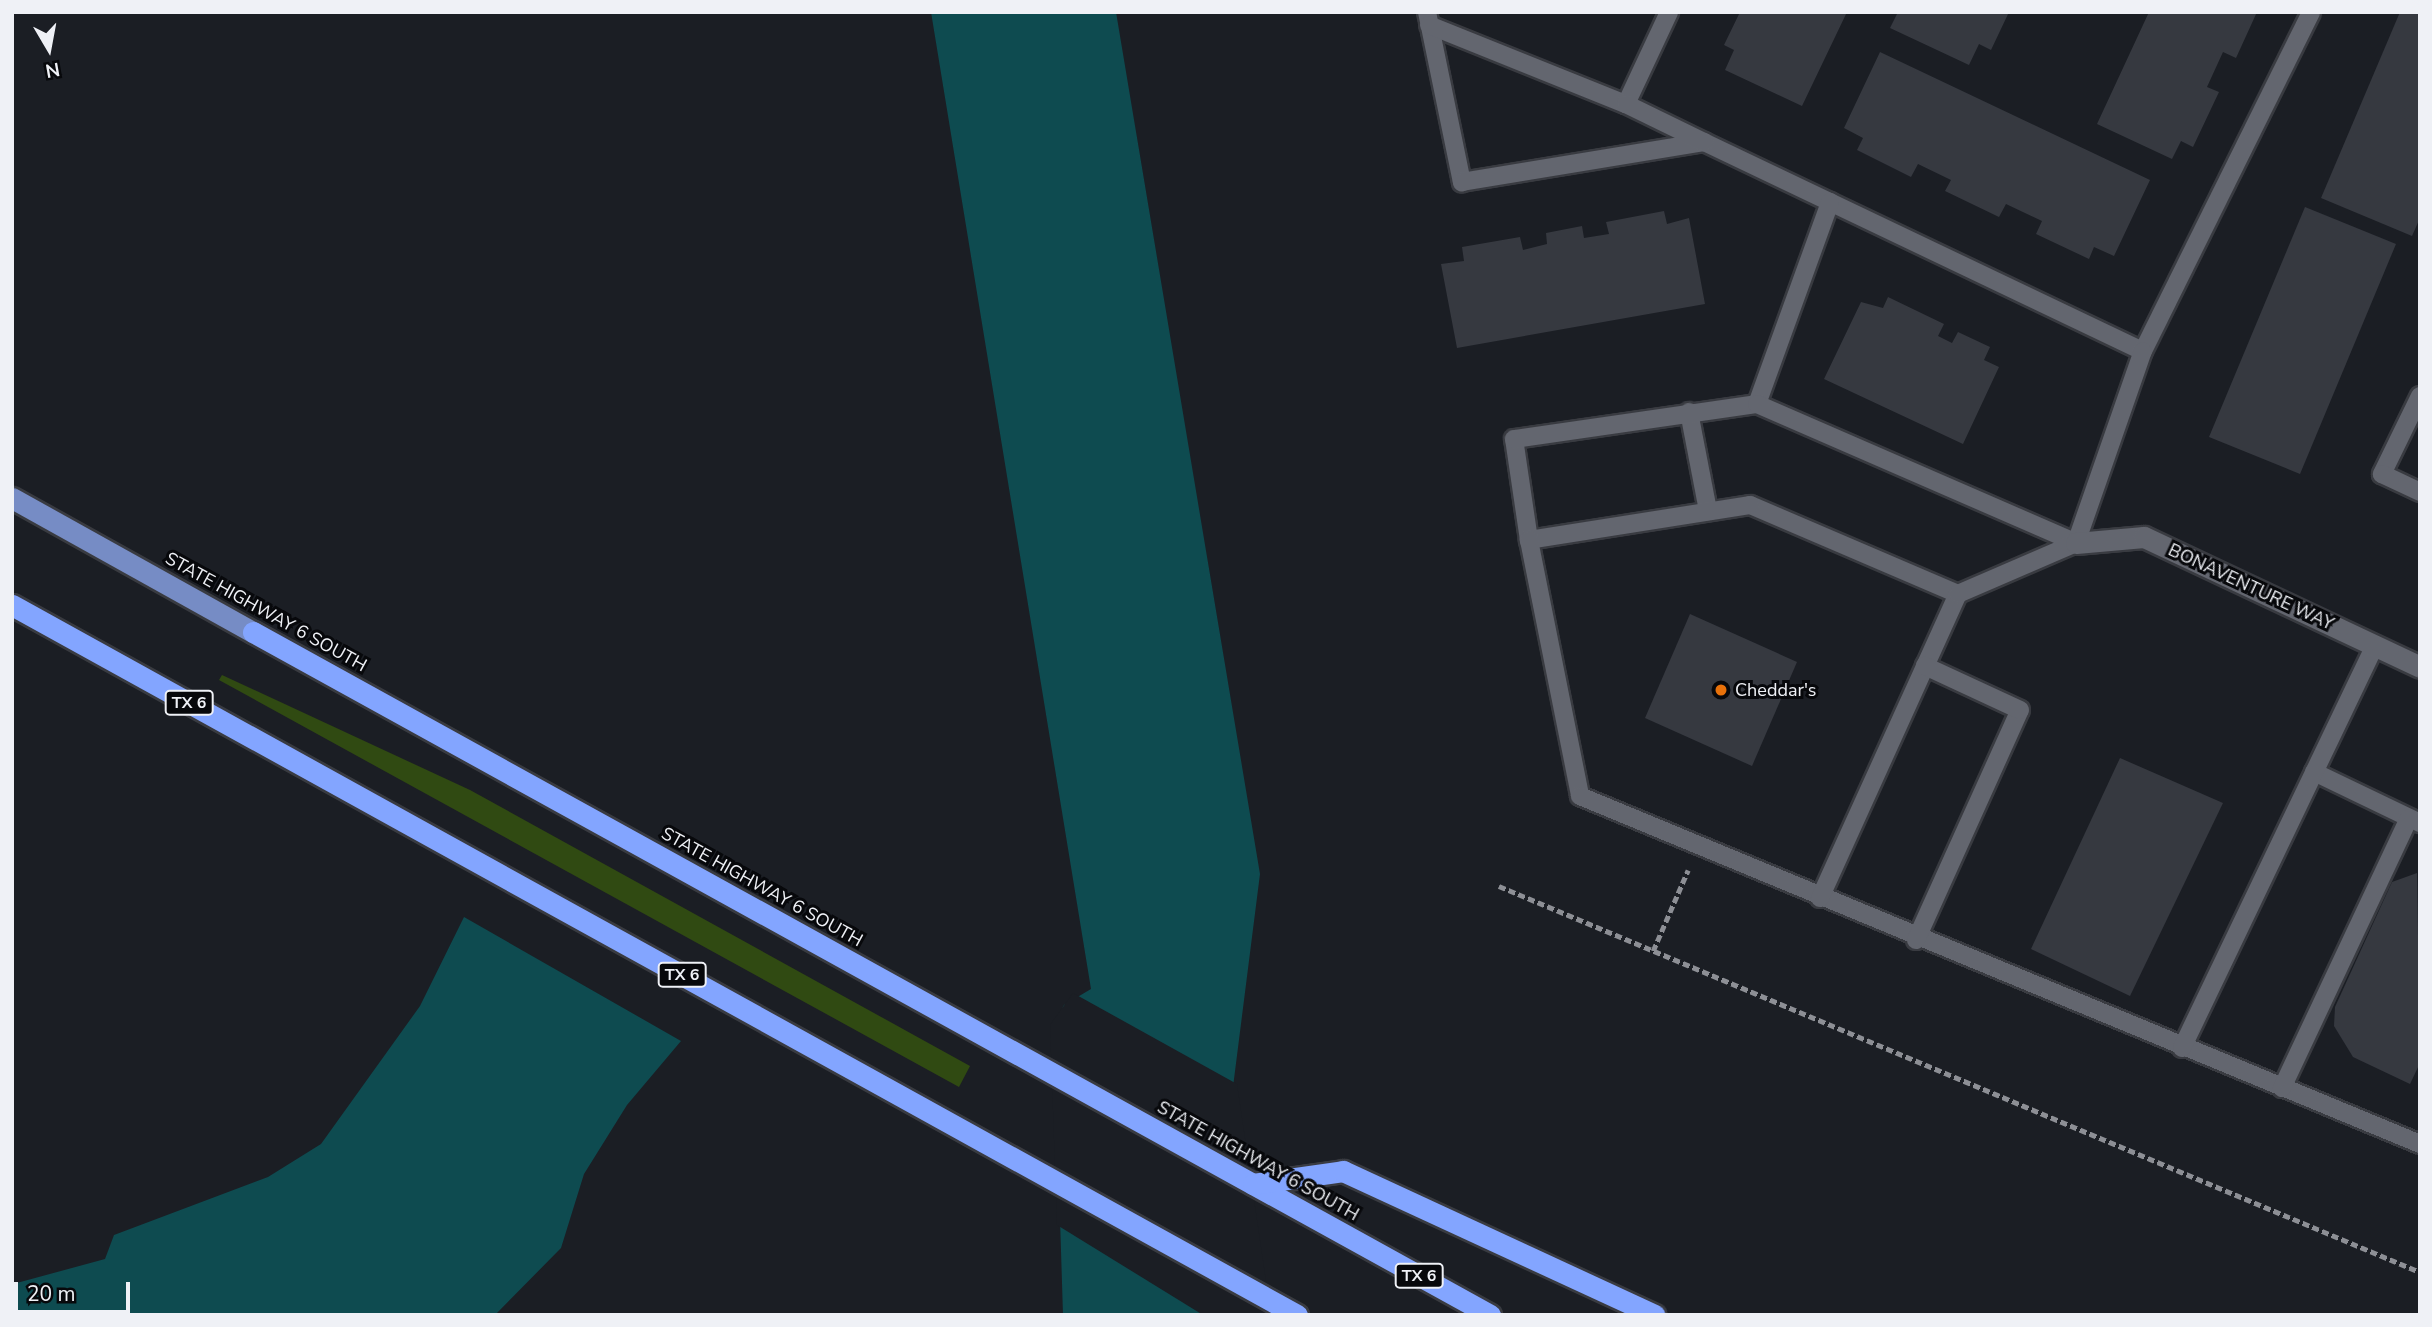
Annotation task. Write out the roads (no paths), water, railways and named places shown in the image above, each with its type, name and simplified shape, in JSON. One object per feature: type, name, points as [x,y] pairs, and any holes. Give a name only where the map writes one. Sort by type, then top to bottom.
[{"type":"highway","name":"TX 6","points":[[12,605],[1297,1315]]},
{"type":"highway","name":"STATE HIGHWAY 6 SOUTH","points":[[253,632],[1490,1315]]},
{"type":"highway","points":[[1253,1184],[1343,1171],[1654,1315]]},
{"type":"main road","name":"STATE HIGHWAY 6 SOUTH","points":[[12,498],[253,632]]},
{"type":"street","name":"BONAVENTURE WAY","points":[[2076,543],[2144,537],[2420,667]]},
{"type":"lane","points":[[1626,104],[1669,12]]},
{"type":"lane","points":[[1820,898],[1958,594],[2076,543],[2143,351],[2311,12]]},
{"type":"lane","points":[[1428,18],[1626,104],[2143,351]]},
{"type":"lane","points":[[1428,18],[1462,182],[1704,142]]},
{"type":"lane","points":[[1757,404],[1830,202]]},
{"type":"lane","points":[[2420,396],[2382,474],[2420,492]]},
{"type":"lane","points":[[2076,543],[1757,404],[1514,439],[1530,540],[1580,796],[1916,940],[2420,1144]]},
{"type":"lane","points":[[1689,412],[1709,511]]},
{"type":"lane","points":[[1530,540],[1709,511],[1765,508],[1958,594]]},
{"type":"lane","points":[[2182,1048],[2375,646]]},
{"type":"lane","points":[[1916,940],[2020,710],[1925,666]]},
{"type":"lane","points":[[2282,1088],[2415,820],[2314,772]]},
{"type":"water","points":[[931,12],[1116,12],[1260,874],[1233,1087],[1267,1315],[1063,1315],[1054,1025],[1064,1005],[1091,989]]},
{"type":"water","points":[[464,917],[681,1041],[627,1105],[584,1174],[561,1248],[495,1315],[17,1315],[13,1284],[105,1259],[114,1235],[268,1177],[321,1144],[420,1006]]},
{"type":"place","name":"Cheddar's","points":[[1721,690]]}]
